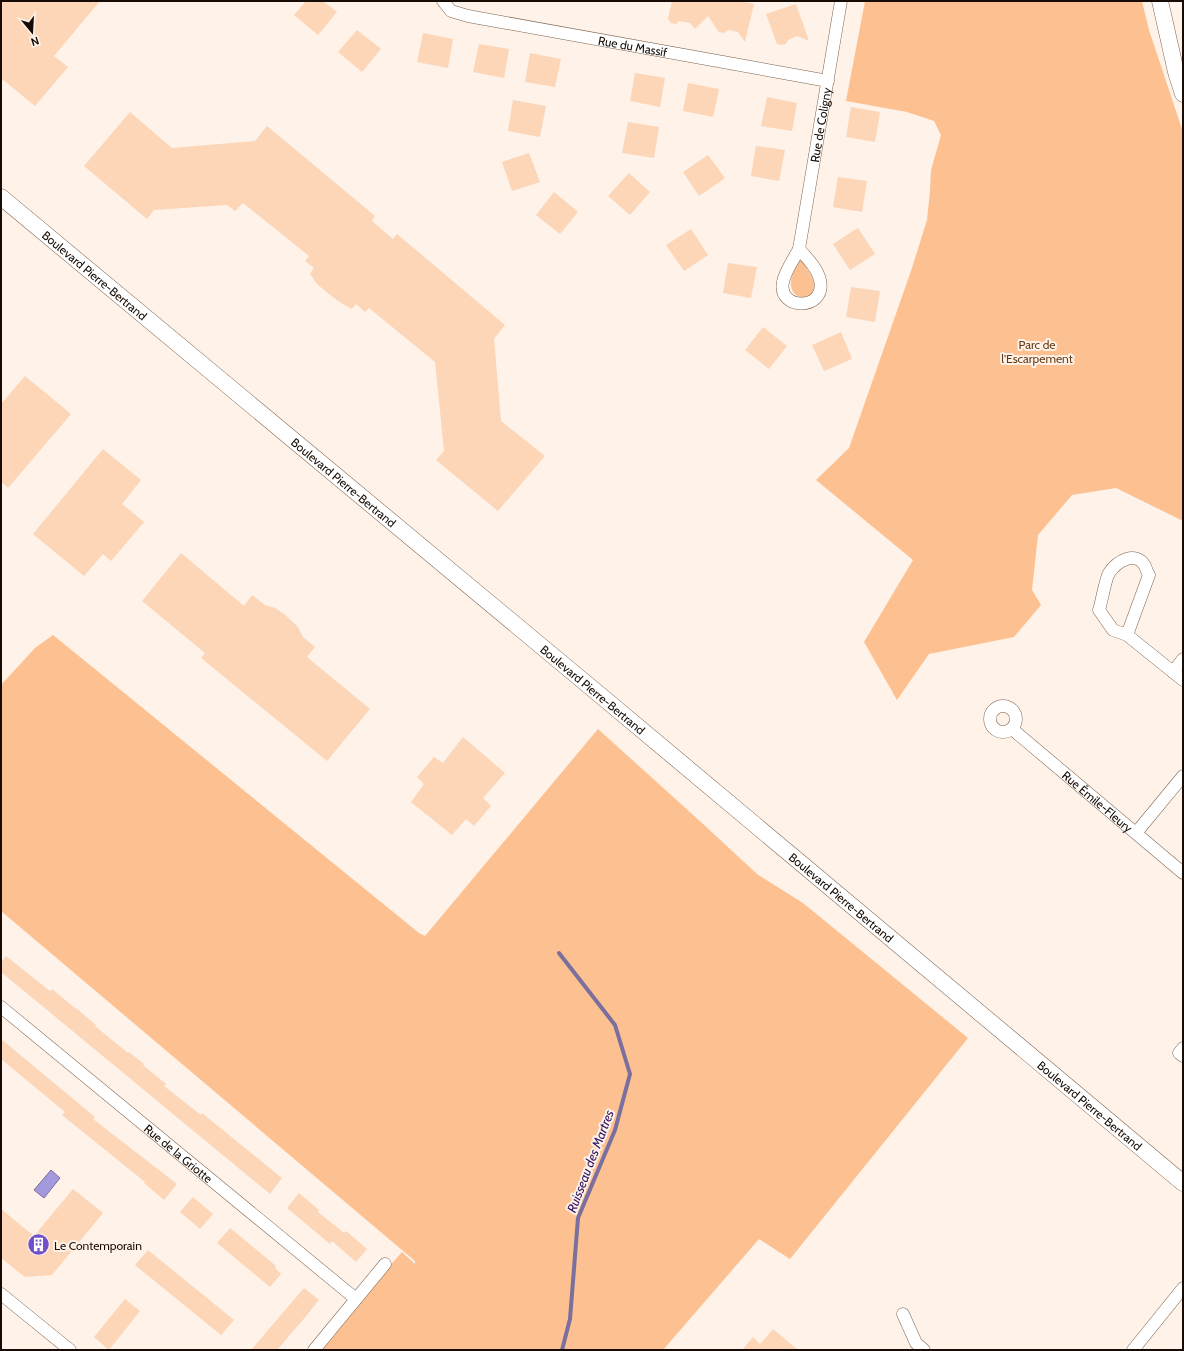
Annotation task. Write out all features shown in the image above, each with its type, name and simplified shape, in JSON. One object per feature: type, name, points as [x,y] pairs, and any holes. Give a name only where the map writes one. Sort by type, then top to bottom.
[{"type":"main road","points":[[1160,1],[1176,72],[1183,94]]},
{"type":"main road","name":"Boulevard Pierre-Bertrand","points":[[1,197],[606,700],[1183,1183]]},
{"type":"street","name":"Rue du Massif","points":[[443,1],[451,11],[468,16],[828,81]]},
{"type":"street","name":"Rue de Coligny","points":[[800,249],[841,1]]},
{"type":"street","points":[[1127,635],[1148,575],[1144,565],[1137,559],[1128,558],[1118,563],[1108,574],[1099,610],[1113,630],[1127,635],[1183,680]]},
{"type":"street","points":[[1173,672],[1183,659]]},
{"type":"street","name":"Rue Émile-Fleury","points":[[1012,729],[1183,873]]},
{"type":"street","points":[[1136,833],[1183,776]]},
{"type":"street","name":"Rue de la Griotte","points":[[1,1007],[356,1299]]},
{"type":"street","points":[[1183,1048],[1179,1053],[1183,1056]]},
{"type":"street","points":[[314,1350],[385,1264]]},
{"type":"street","points":[[1133,1350],[1183,1288]]},
{"type":"street","points":[[1,1294],[70,1350]]},
{"type":"street","points":[[902,1314],[916,1344],[924,1350]]},
{"type":"green space","name":"Parc de l'Escarpement","points":[[865,1],[1142,1],[1149,30],[1183,132],[1183,521],[1116,488],[1072,495],[1038,535],[1032,590],[1041,605],[1014,637],[929,654],[897,700],[864,642],[913,560],[816,480],[849,448],[912,268],[927,220],[931,170],[941,135],[934,121],[907,112],[846,101]]},
{"type":"green space","points":[[800,259],[814,283],[813,291],[810,295],[804,297],[798,296],[793,292],[791,284],[793,273]]},
{"type":"green space","points":[[53,635],[419,933],[425,936],[598,729],[757,874],[803,903],[968,1038],[790,1259],[759,1239],[663,1350],[315,1350],[402,1252],[415,1264],[415,1261],[1,911],[1,685],[35,648]]},
{"type":"shaded area","points":[[51,1170],[60,1178],[44,1198],[34,1190]]},
{"type":"building","points":[[1,1],[100,1],[54,56],[68,67],[35,106],[1,78]]},
{"type":"building","points":[[306,1],[323,1],[337,12],[318,35],[294,15]]},
{"type":"building","points":[[672,1],[739,1],[754,4],[745,42],[738,32],[728,30],[724,33],[719,32],[708,16],[695,29],[690,23],[679,21],[676,24],[671,23],[668,19]]},
{"type":"building","points":[[796,4],[809,41],[797,36],[788,40],[786,44],[777,44],[766,14]]},
{"type":"building","points":[[357,30],[381,49],[362,72],[338,52]]},
{"type":"building","points":[[423,33],[453,39],[448,68],[417,62]]},
{"type":"building","points":[[479,44],[509,49],[504,78],[473,72]]},
{"type":"building","points":[[530,53],[561,59],[555,87],[525,82]]},
{"type":"building","points":[[635,73],[665,78],[660,107],[630,101]]},
{"type":"building","points":[[688,83],[719,89],[713,117],[683,111]]},
{"type":"building","points":[[767,97],[797,103],[792,131],[761,126]]},
{"type":"building","points":[[513,100],[546,106],[540,137],[508,131]]},
{"type":"building","points":[[851,107],[880,112],[875,142],[846,137]]},
{"type":"building","points":[[130,112],[172,148],[255,141],[267,126],[375,216],[372,221],[393,239],[397,234],[505,325],[494,339],[501,421],[545,456],[498,511],[436,460],[444,451],[435,362],[369,308],[365,312],[356,304],[352,309],[338,301],[317,284],[310,274],[314,268],[305,261],[309,256],[243,203],[235,211],[227,205],[154,210],[147,219],[84,166]]},
{"type":"building","points":[[628,122],[659,127],[654,158],[622,153]]},
{"type":"building","points":[[756,146],[785,150],[779,181],[751,176]]},
{"type":"building","points":[[529,153],[540,182],[512,191],[502,162]]},
{"type":"building","points":[[708,155],[725,178],[699,196],[683,172]]},
{"type":"building","points":[[629,173],[650,192],[630,215],[608,196]]},
{"type":"building","points":[[838,177],[867,181],[862,212],[833,207]]},
{"type":"building","points":[[554,192],[578,212],[560,234],[536,215]]},
{"type":"building","points":[[858,228],[875,254],[850,270],[833,244]]},
{"type":"building","points":[[691,229],[708,255],[684,271],[666,245]]},
{"type":"building","points":[[728,263],[757,267],[751,298],[723,293]]},
{"type":"building","points":[[851,287],[880,291],[875,322],[846,317]]},
{"type":"building","points":[[763,327],[787,346],[769,369],[745,350]]},
{"type":"building","points":[[841,332],[852,359],[824,371],[812,345]]},
{"type":"building","points":[[25,376],[71,414],[8,488],[1,481],[1,404]]},
{"type":"building","points":[[103,449],[141,480],[122,504],[144,522],[111,561],[103,554],[84,576],[33,534]]},
{"type":"building","points":[[181,553],[244,606],[252,595],[265,605],[275,608],[284,614],[298,627],[303,637],[315,647],[307,657],[370,709],[327,761],[201,658],[205,653],[142,601]]},
{"type":"building","points":[[463,737],[505,773],[483,798],[491,806],[474,826],[466,819],[452,835],[411,802],[424,784],[417,777],[434,757],[443,763]]},
{"type":"building","points":[[6,956],[50,991],[52,989],[76,1008],[96,1025],[95,1026],[144,1064],[143,1065],[166,1084],[164,1086],[201,1115],[202,1113],[282,1178],[270,1194],[1,972],[1,963]]},
{"type":"building","points":[[1,1039],[95,1117],[93,1119],[177,1184],[164,1200],[144,1183],[145,1182],[62,1115],[65,1112],[1,1059]]},
{"type":"building","name":"Le Contemporain","points":[[73,1189],[103,1213],[52,1275],[25,1277],[1,1258],[1,1209],[34,1236]]},
{"type":"building","points":[[299,1193],[319,1210],[318,1212],[344,1233],[346,1231],[367,1249],[356,1262],[332,1241],[330,1244],[287,1208]]},
{"type":"building","points":[[193,1197],[213,1214],[200,1229],[180,1212]]},
{"type":"building","points":[[230,1228],[276,1266],[275,1268],[281,1274],[270,1287],[217,1243]]},
{"type":"building","points":[[148,1250],[234,1320],[221,1335],[135,1265]]},
{"type":"building","points":[[304,1288],[319,1300],[302,1321],[277,1350],[251,1350]]},
{"type":"building","points":[[125,1299],[140,1311],[109,1350],[94,1337]]},
{"type":"building","points":[[773,1329],[798,1350],[742,1350],[753,1337],[760,1344]]},
{"type":"waterway","name":"Ruisseau des Martres","points":[[559,953],[615,1025],[630,1074],[615,1130],[578,1218],[570,1319],[562,1350]]},
{"type":"place","name":"Le Contemporain","points":[[39,1245]]}]
